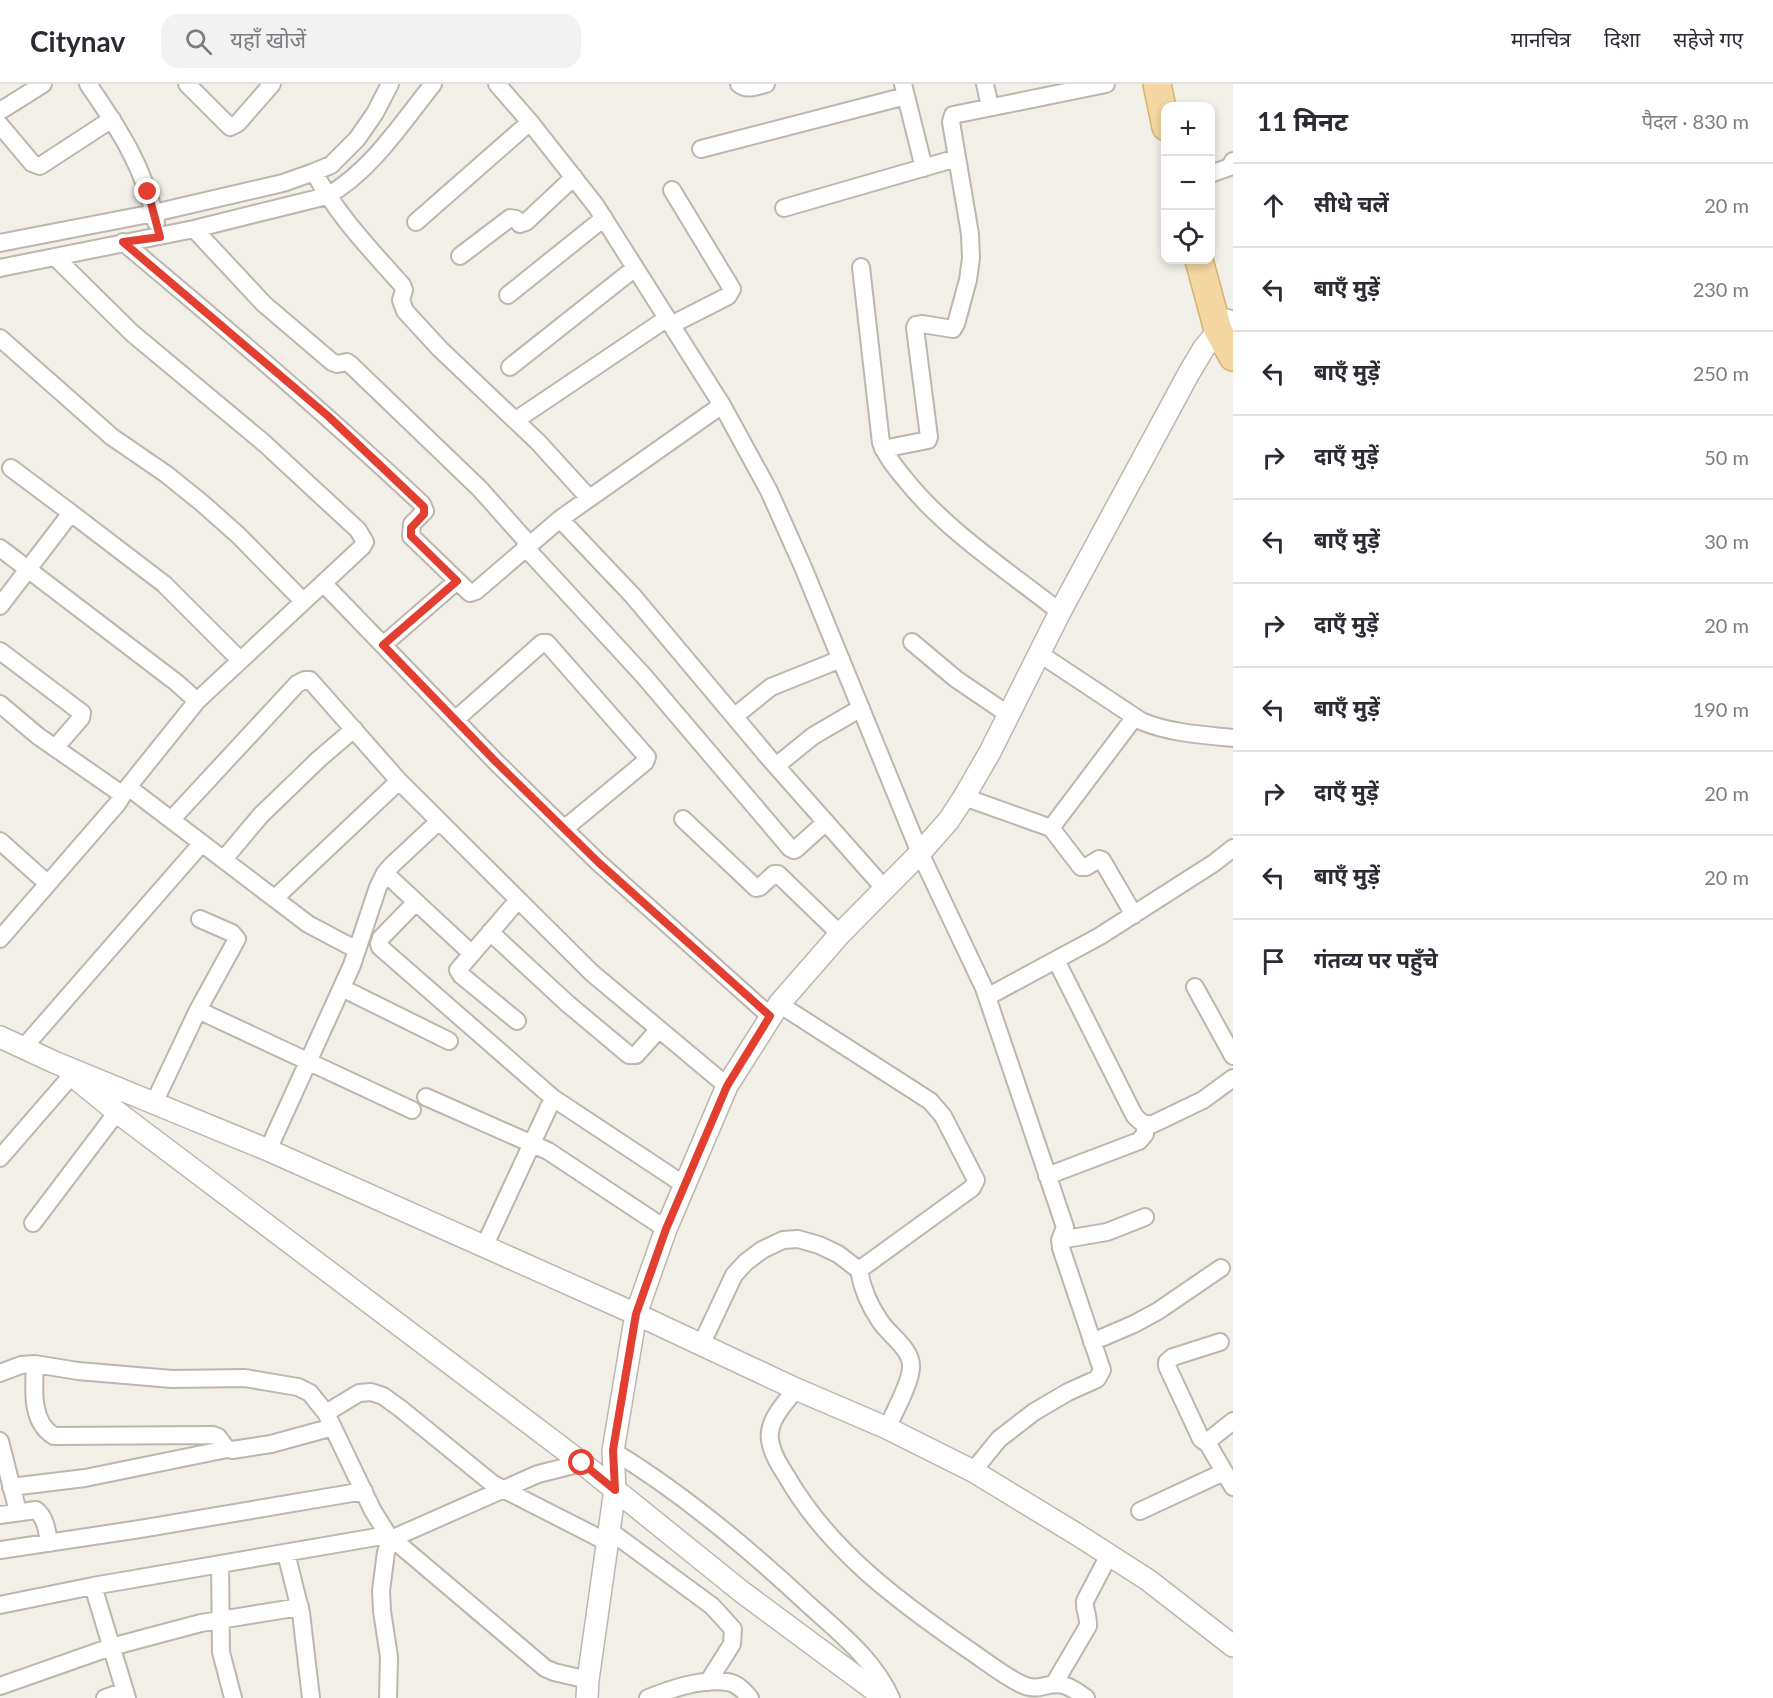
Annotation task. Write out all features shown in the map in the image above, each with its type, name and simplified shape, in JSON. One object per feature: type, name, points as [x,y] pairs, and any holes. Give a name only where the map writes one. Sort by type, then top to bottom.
[{"type":"main road","points":[[1157,84],[1161,103]]},
{"type":"main road","points":[[1169,84],[1172,102]]},
{"type":"main road","points":[[1201,264],[1226,326]]},
{"type":"main road","points":[[1212,264],[1233,357]]},
{"type":"street","points":[[0,111],[43,84]]},
{"type":"street","points":[[88,84],[129,146],[150,201],[160,237]]},
{"type":"street","points":[[187,84],[230,127],[238,123],[272,84]]},
{"type":"street","points":[[0,243],[150,201],[284,183],[314,172],[331,165],[357,139],[375,113],[390,84]]},
{"type":"street","points":[[0,268],[123,242],[160,237],[327,196],[345,186],[376,154],[433,84]]},
{"type":"street","points":[[497,84],[574,177],[604,218],[722,405],[769,491],[803,567],[920,853],[987,997],[1065,1227],[1060,1240],[1102,1371],[1099,1377],[1034,1412],[999,1439],[973,1471]]},
{"type":"street","points":[[739,84],[742,87],[751,88],[766,84]]},
{"type":"street","points":[[985,84],[990,107]]},
{"type":"street","points":[[883,449],[924,442],[929,437],[915,328],[916,325],[922,324],[953,329],[964,297],[971,258],[970,234],[951,122],[953,115],[1106,84]]},
{"type":"street","points":[[701,149],[904,90],[924,168]]},
{"type":"street","points":[[0,125],[32,163],[40,166],[112,119]]},
{"type":"street","points":[[416,222],[530,122]]},
{"type":"street","points":[[784,208],[957,158]]},
{"type":"street","points":[[1215,172],[1230,167],[1233,161]]},
{"type":"street","points":[[314,172],[327,196],[349,225],[402,285],[404,290],[402,305],[405,311],[440,350],[516,420],[589,498]]},
{"type":"street","points":[[460,256],[510,218],[516,219],[520,224],[526,222],[574,177]]},
{"type":"street","points":[[516,420],[669,322],[728,296],[732,290],[672,190]]},
{"type":"street","points":[[508,295],[604,218]]},
{"type":"street","points":[[194,229],[264,304],[333,362],[337,364],[347,362],[480,489],[527,546],[643,675],[790,848],[796,849],[826,822]]},
{"type":"street","points":[[123,242],[328,416],[422,504],[425,511],[412,524],[411,536],[467,591],[473,593],[560,519],[722,405]]},
{"type":"street","points":[[0,939],[107,817],[197,701],[365,542],[358,530],[264,443],[132,333],[55,257]]},
{"type":"street","points":[[861,267],[883,449],[909,484],[938,515],[1060,612]]},
{"type":"street","points":[[510,367],[635,268]]},
{"type":"street","points":[[0,1373],[21,1365],[35,1364],[121,1376],[172,1379],[245,1378],[298,1387],[310,1393],[330,1420],[389,1537],[544,1668],[587,1689],[615,1490],[613,1450],[636,1314],[666,1229],[727,1086],[774,1010],[840,934],[920,853],[949,820],[1009,715],[1060,612],[1189,373],[1226,326]]},
{"type":"street","points":[[0,338],[112,437],[202,502],[303,601]]},
{"type":"street","points":[[11,468],[164,584],[240,660]]},
{"type":"street","points":[[0,606],[71,513]]},
{"type":"street","points":[[560,519],[633,596],[776,766],[884,888]]},
{"type":"street","points":[[0,548],[177,683],[197,701]]},
{"type":"street","points":[[383,645],[457,581]]},
{"type":"street","points":[[323,583],[455,720],[598,862],[774,1010],[930,1101],[943,1116],[976,1180],[972,1188],[859,1270]]},
{"type":"street","points":[[912,642],[956,679],[1009,715]]},
{"type":"street","points":[[455,720],[542,643],[547,644],[647,758],[564,829]]},
{"type":"street","points":[[0,651],[82,713],[81,718],[55,748]]},
{"type":"street","points":[[1040,654],[1134,718],[1151,725],[1207,736],[1233,738]]},
{"type":"street","points":[[735,716],[771,687],[841,659]]},
{"type":"street","points":[[171,820],[297,684],[305,680],[310,681],[317,686],[399,782],[592,973],[727,1086]]},
{"type":"street","points":[[0,704],[55,748],[171,820],[308,924],[357,950]]},
{"type":"street","points":[[776,766],[813,736],[861,708]]},
{"type":"street","points":[[1051,828],[1134,718]]},
{"type":"street","points":[[225,859],[275,801],[354,729]]},
{"type":"street","points":[[275,898],[399,782]]},
{"type":"street","points":[[964,797],[1051,828],[1081,867],[1086,867],[1099,859],[1102,860],[1134,915]]},
{"type":"street","points":[[683,819],[755,887],[760,887],[774,874],[778,874],[840,934]]},
{"type":"street","points":[[268,1150],[342,988],[385,873],[438,822]]},
{"type":"street","points":[[0,841],[47,884]]},
{"type":"street","points":[[24,1047],[202,843]]},
{"type":"street","points":[[987,997],[1100,936],[1214,864],[1233,848]]},
{"type":"street","points":[[385,873],[471,953]]},
{"type":"street","points":[[517,1021],[459,972],[459,967],[518,900]]},
{"type":"street","points":[[416,902],[381,938],[380,947],[553,1098],[686,1186]]},
{"type":"street","points":[[154,1103],[198,1011],[237,939],[232,933],[200,919]]},
{"type":"street","points":[[490,932],[568,1004],[629,1055],[636,1055],[659,1029]]},
{"type":"street","points":[[1047,1176],[1139,1141],[1145,1134],[1145,1125],[1134,1115],[1056,960]]},
{"type":"street","points":[[1195,987],[1233,1056]]},
{"type":"street","points":[[342,988],[449,1041]]},
{"type":"street","points":[[198,1011],[412,1110]]},
{"type":"street","points":[[0,1037],[54,1062],[268,1150],[887,1428],[973,1471],[1109,1555],[1148,1580],[1233,1646]]},
{"type":"street","points":[[54,1062],[582,1463],[742,1592],[885,1698]]},
{"type":"street","points":[[0,1158],[72,1075]]},
{"type":"street","points":[[1145,1125],[1153,1124],[1203,1100],[1233,1078]]},
{"type":"street","points":[[426,1097],[533,1143],[666,1229]]},
{"type":"street","points":[[484,1247],[553,1098]]},
{"type":"street","points":[[33,1223],[117,1112]]},
{"type":"street","points":[[1060,1240],[1107,1232],[1145,1217]]},
{"type":"street","points":[[701,1345],[734,1275],[762,1250],[783,1240],[798,1239],[829,1250],[859,1270],[870,1306],[881,1324],[911,1359],[911,1373],[887,1428]]},
{"type":"street","points":[[1092,1342],[1158,1311],[1221,1268]]},
{"type":"street","points":[[1221,1342],[1173,1357],[1167,1362],[1167,1366],[1201,1439],[1208,1444],[1233,1487]]},
{"type":"street","points":[[35,1364],[34,1390],[38,1413],[42,1426],[54,1436],[213,1435],[218,1437],[227,1449]]},
{"type":"street","points":[[796,1389],[778,1412],[771,1427],[770,1439],[776,1459],[800,1499],[829,1536],[856,1563],[922,1618],[1013,1680],[1034,1689],[1053,1684],[1072,1688],[1086,1698]]},
{"type":"street","points":[[11,1487],[85,1478],[227,1449],[271,1443],[330,1420],[359,1392],[371,1392],[383,1396],[401,1408],[485,1478],[504,1490],[609,1537],[712,1606],[733,1629],[732,1644],[708,1682]]},
{"type":"street","points":[[1208,1444],[1212,1437],[1233,1421]]},
{"type":"street","points":[[0,1441],[18,1512]]},
{"type":"street","points":[[613,1450],[662,1482],[780,1578],[841,1634],[879,1674],[891,1698]]},
{"type":"street","points":[[0,1605],[93,1586],[389,1537],[538,1474],[582,1463]]},
{"type":"street","points":[[1140,1511],[1224,1472]]},
{"type":"street","points":[[0,1550],[364,1491]]},
{"type":"street","points":[[0,1515],[36,1510],[41,1514],[49,1543]]},
{"type":"street","points":[[388,1698],[389,1656],[381,1591],[389,1537]]},
{"type":"street","points":[[286,1554],[300,1607],[311,1698]]},
{"type":"street","points":[[1053,1684],[1088,1626],[1085,1601],[1109,1555]]},
{"type":"street","points":[[220,1564],[221,1652],[233,1698]]},
{"type":"street","points":[[93,1586],[126,1694],[105,1698]]},
{"type":"street","points":[[0,1686],[111,1647],[220,1620],[300,1607]]},
{"type":"street","points":[[648,1698],[669,1690],[708,1682],[728,1682],[740,1687],[750,1698]]},
{"type":"route","points":[[148,192],[160,237],[123,242],[328,416],[424,507],[424,514],[412,524],[411,536],[457,581],[383,645],[496,762],[598,862],[770,1016],[727,1086],[666,1229],[636,1314],[613,1450],[615,1490],[582,1463]]}]
